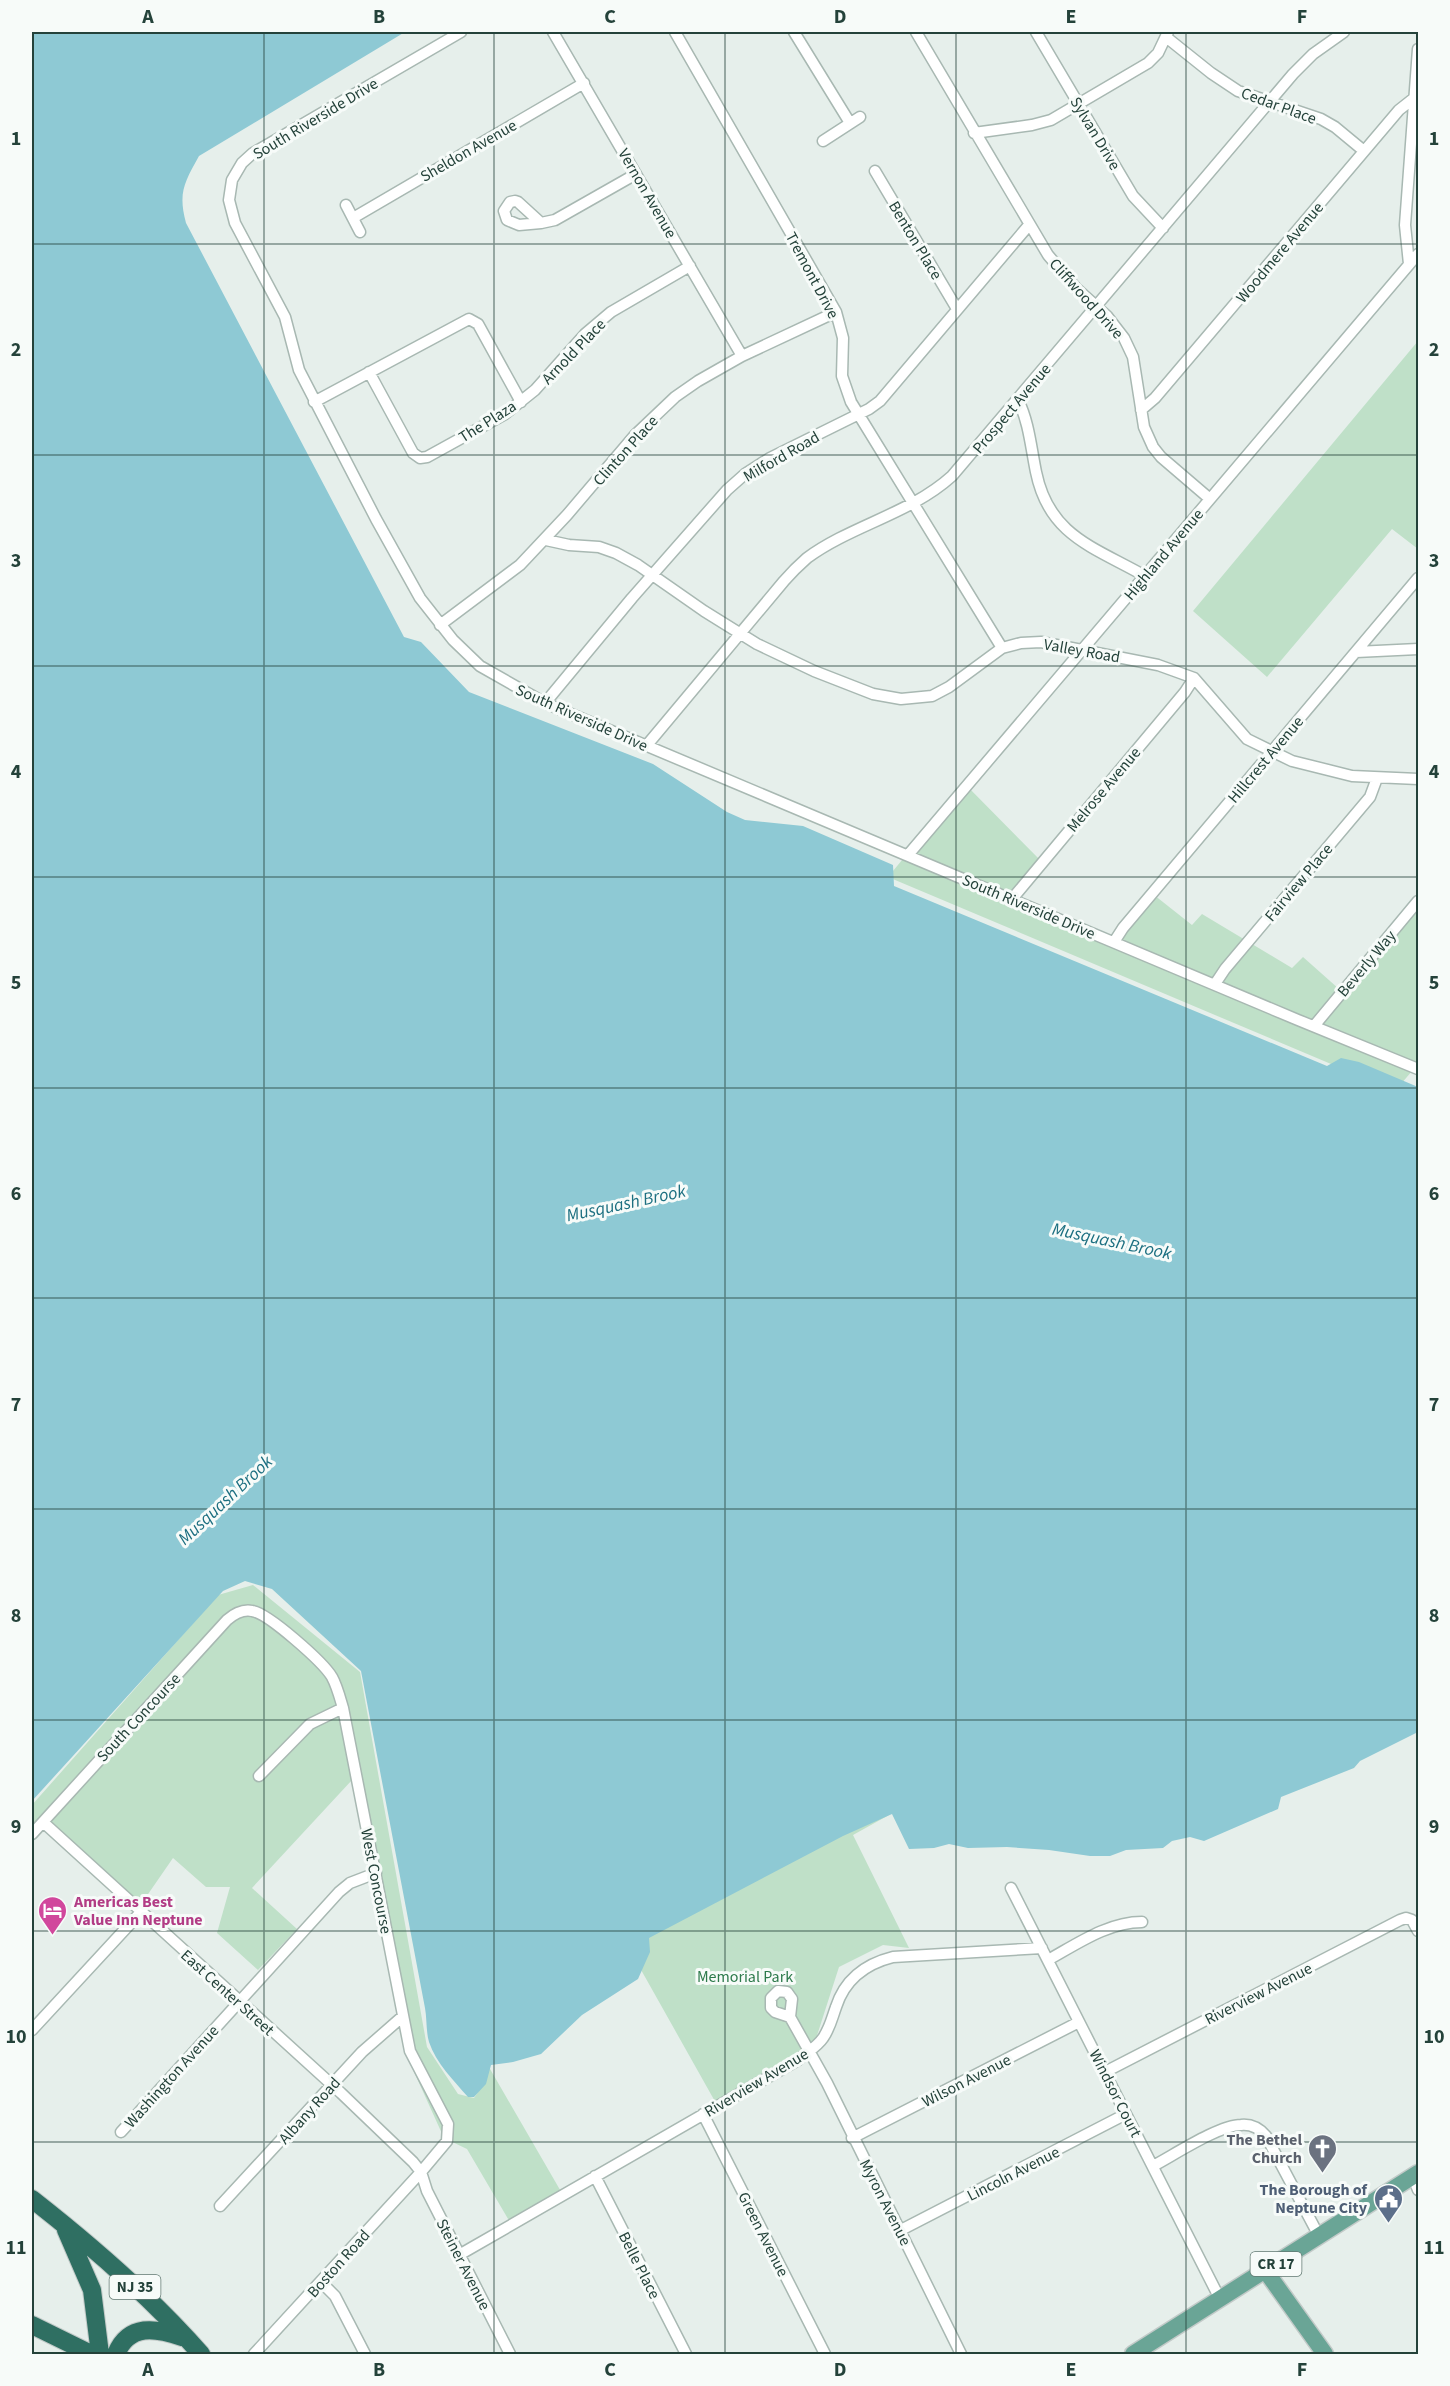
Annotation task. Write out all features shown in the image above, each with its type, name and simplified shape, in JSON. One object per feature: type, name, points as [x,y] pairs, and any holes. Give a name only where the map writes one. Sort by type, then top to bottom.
[{"type":"highway","name":"NJ 35","points":[[32,2199],[141,2293],[201,2355]]},
{"type":"highway","points":[[32,2325],[92,2353],[92,2290],[64,2225]]},
{"type":"highway","points":[[116,2355],[127,2339],[141,2331],[159,2329],[184,2337]]},
{"type":"main road","name":"CR 17","points":[[1133,2355],[1319,2236],[1417,2180]]},
{"type":"main road","points":[[1265,2270],[1325,2355]]},
{"type":"street","name":"South Riverside Drive","points":[[461,32],[253,153],[242,163],[232,180],[229,200],[236,223],[283,311],[299,370],[314,402],[412,586],[453,640],[480,666],[545,704],[1419,1069]]},
{"type":"street","name":"Vernon Avenue","points":[[553,32],[742,356]]},
{"type":"street","name":"Tremont Drive","points":[[675,32],[836,312],[843,338],[842,376],[858,414],[1002,648]]},
{"type":"street","points":[[794,32],[850,123]]},
{"type":"street","name":"Cliffwood Drive","points":[[916,32],[1029,225],[1059,271],[1107,316],[1130,348],[1136,367],[1144,428],[1154,447],[1161,457],[1210,498]]},
{"type":"street","name":"Sylvan Drive","points":[[1036,32],[1134,196],[1163,228]]},
{"type":"street","name":"Prospect Avenue","points":[[647,746],[784,581],[805,560],[827,546],[928,495],[952,476],[1268,103],[1313,54],[1344,32]]},
{"type":"street","points":[[974,133],[1041,123],[1059,116],[1148,63],[1158,53],[1167,34]]},
{"type":"street","name":"Cedar Place","points":[[1167,34],[1224,83],[1247,96],[1328,123],[1364,151]]},
{"type":"street","points":[[1409,264],[1405,225],[1417,97],[1419,49]]},
{"type":"street","name":"Sheldon Avenue","points":[[353,218],[584,83]]},
{"type":"street","name":"Woodmere Avenue","points":[[1141,410],[1155,398],[1399,110],[1417,97]]},
{"type":"street","points":[[823,141],[860,117]]},
{"type":"street","name":"Benton Place","points":[[875,171],[957,309]]},
{"type":"street","points":[[541,222],[555,220],[636,174]]},
{"type":"street","points":[[346,205],[360,232]]},
{"type":"street","name":"Milford Road","points":[[545,704],[711,506],[745,474],[770,458],[880,401],[1029,225]]},
{"type":"street","name":"Highland Avenue","points":[[908,855],[1419,254]]},
{"type":"street","name":"Arnold Place","points":[[521,402],[535,390],[585,334],[611,312],[690,266]]},
{"type":"street","name":"Clinton Place","points":[[440,625],[520,565],[546,540],[653,416],[698,381],[742,356],[836,312]]},
{"type":"street","name":"The Plaza","points":[[314,402],[369,372],[469,319],[478,324],[521,402],[505,414],[420,458],[413,453],[369,372]]},
{"type":"street","points":[[1018,400],[1024,412],[1040,491],[1051,514],[1069,533],[1145,576]]},
{"type":"street","name":"Valley Road","points":[[546,540],[599,548],[630,560],[740,633],[777,654],[836,681],[873,694],[901,699],[923,698],[940,693],[1002,648],[1035,642],[1158,665],[1194,678],[1214,699],[1234,727],[1253,744],[1292,761],[1329,772],[1377,778],[1419,779]]},
{"type":"street","name":"Hillcrest Avenue","points":[[1114,942],[1123,927],[1419,578]]},
{"type":"street","points":[[1356,652],[1419,649]]},
{"type":"street","name":"Melrose Avenue","points":[[1012,899],[1185,692],[1194,678]]},
{"type":"street","name":"Fairview Place","points":[[1215,984],[1370,796],[1377,778]]},
{"type":"street","name":"Beverly Way","points":[[1314,1026],[1419,901]]},
{"type":"street","name":"West Concourse","points":[[252,1611],[271,1619],[325,1668],[332,1677],[343,1708],[410,2052],[448,2124],[447,2141],[421,2172]]},
{"type":"street","name":"South Concourse","points":[[32,1834],[227,1620],[238,1612],[252,1611]]},
{"type":"street","points":[[259,1776],[310,1724],[343,1708]]},
{"type":"street","name":"East Center Street","points":[[43,1822],[413,2162]]},
{"type":"street","name":"Washington Avenue","points":[[121,2132],[339,1892],[350,1883],[376,1873]]},
{"type":"street","name":"Windsor Court","points":[[1011,1888],[1220,2299]]},
{"type":"street","points":[[32,2031],[141,1912]]},
{"type":"street","name":"Riverview Avenue","points":[[1105,2072],[1400,1920],[1406,1918],[1412,1920],[1419,1931]]},
{"type":"street","points":[[1048,1960],[1101,1931],[1129,1922],[1142,1922]]},
{"type":"street","name":"Riverview Avenue","points":[[459,2255],[798,2060],[822,2040],[845,1986],[856,1974],[871,1964],[893,1957],[1042,1948]]},
{"type":"street","name":"Albany Road","points":[[220,2206],[362,2052],[402,2017]]},
{"type":"street","name":"Myron Avenue","points":[[790,2017],[961,2355]]},
{"type":"street","name":"Wilson Avenue","points":[[852,2138],[1079,2022]]},
{"type":"street","name":"Green Avenue","points":[[703,2114],[825,2355]]},
{"type":"street","name":"Lincoln Avenue","points":[[899,2231],[1126,2114]]},
{"type":"street","points":[[1153,2166],[1228,2127],[1244,2124],[1251,2126],[1266,2136],[1319,2236]]},
{"type":"street","name":"Steiner Avenue","points":[[413,2162],[421,2172],[427,2192],[510,2355]]},
{"type":"street","name":"Boston Road","points":[[254,2355],[421,2172]]},
{"type":"street","name":"Belle Place","points":[[595,2176],[686,2355]]},
{"type":"street","points":[[321,2282],[334,2296],[365,2355]]},
{"type":"green space","points":[[1418,341],[1418,549],[1392,529],[1267,677],[1193,611]]},
{"type":"green space","points":[[965,784],[1042,862],[1008,900],[1108,941],[1149,891],[1192,925],[1202,914],[1292,968],[1303,957],[1339,989],[1418,896],[1418,1064],[1395,1091],[888,877]]},
{"type":"green space","points":[[253,1585],[360,1672],[427,2047],[458,2094],[474,2098],[485,2082],[486,2062],[563,2195],[511,2224],[467,2149],[444,2138],[410,2063],[352,1780],[252,1888],[297,1929],[258,1970],[217,1933],[230,1887],[206,1887],[173,1858],[135,1913],[38,1822],[32,1828],[32,1805],[218,1595]]},
{"type":"green space","name":"Memorial Park","points":[[889,1815],[853,1835],[909,1948],[883,1945],[839,1967],[813,2048],[717,2105],[640,1968],[642,1932],[837,1826]]},
{"type":"water","name":"Musquash Brook","points":[[32,32],[405,32],[199,156],[186,181],[183,204],[186,223],[404,637],[421,642],[469,692],[653,764],[727,812],[745,820],[803,826],[893,865],[894,886],[1327,1066],[1341,1058],[1359,1062],[1418,1087],[1418,1732],[1360,1761],[1354,1768],[1281,1797],[1278,1809],[1204,1841],[1190,1837],[1172,1841],[1163,1848],[1126,1850],[1110,1856],[1007,1847],[968,1848],[949,1844],[934,1848],[909,1849],[892,1814],[843,1836],[649,1938],[650,1952],[638,1979],[582,2015],[541,2054],[491,2065],[486,2084],[474,2097],[468,2097],[451,2078],[436,2057],[429,2042],[425,2008],[361,1671],[272,1589],[245,1581],[223,1591],[32,1801]]},
{"type":"place","name":"Americas Best Value Inn Neptune","points":[[53,1936]]},
{"type":"place","name":"The Bethel Church","points":[[1323,2174]]},
{"type":"place","name":"The Borough of Neptune City","points":[[1388,2224]]}]
